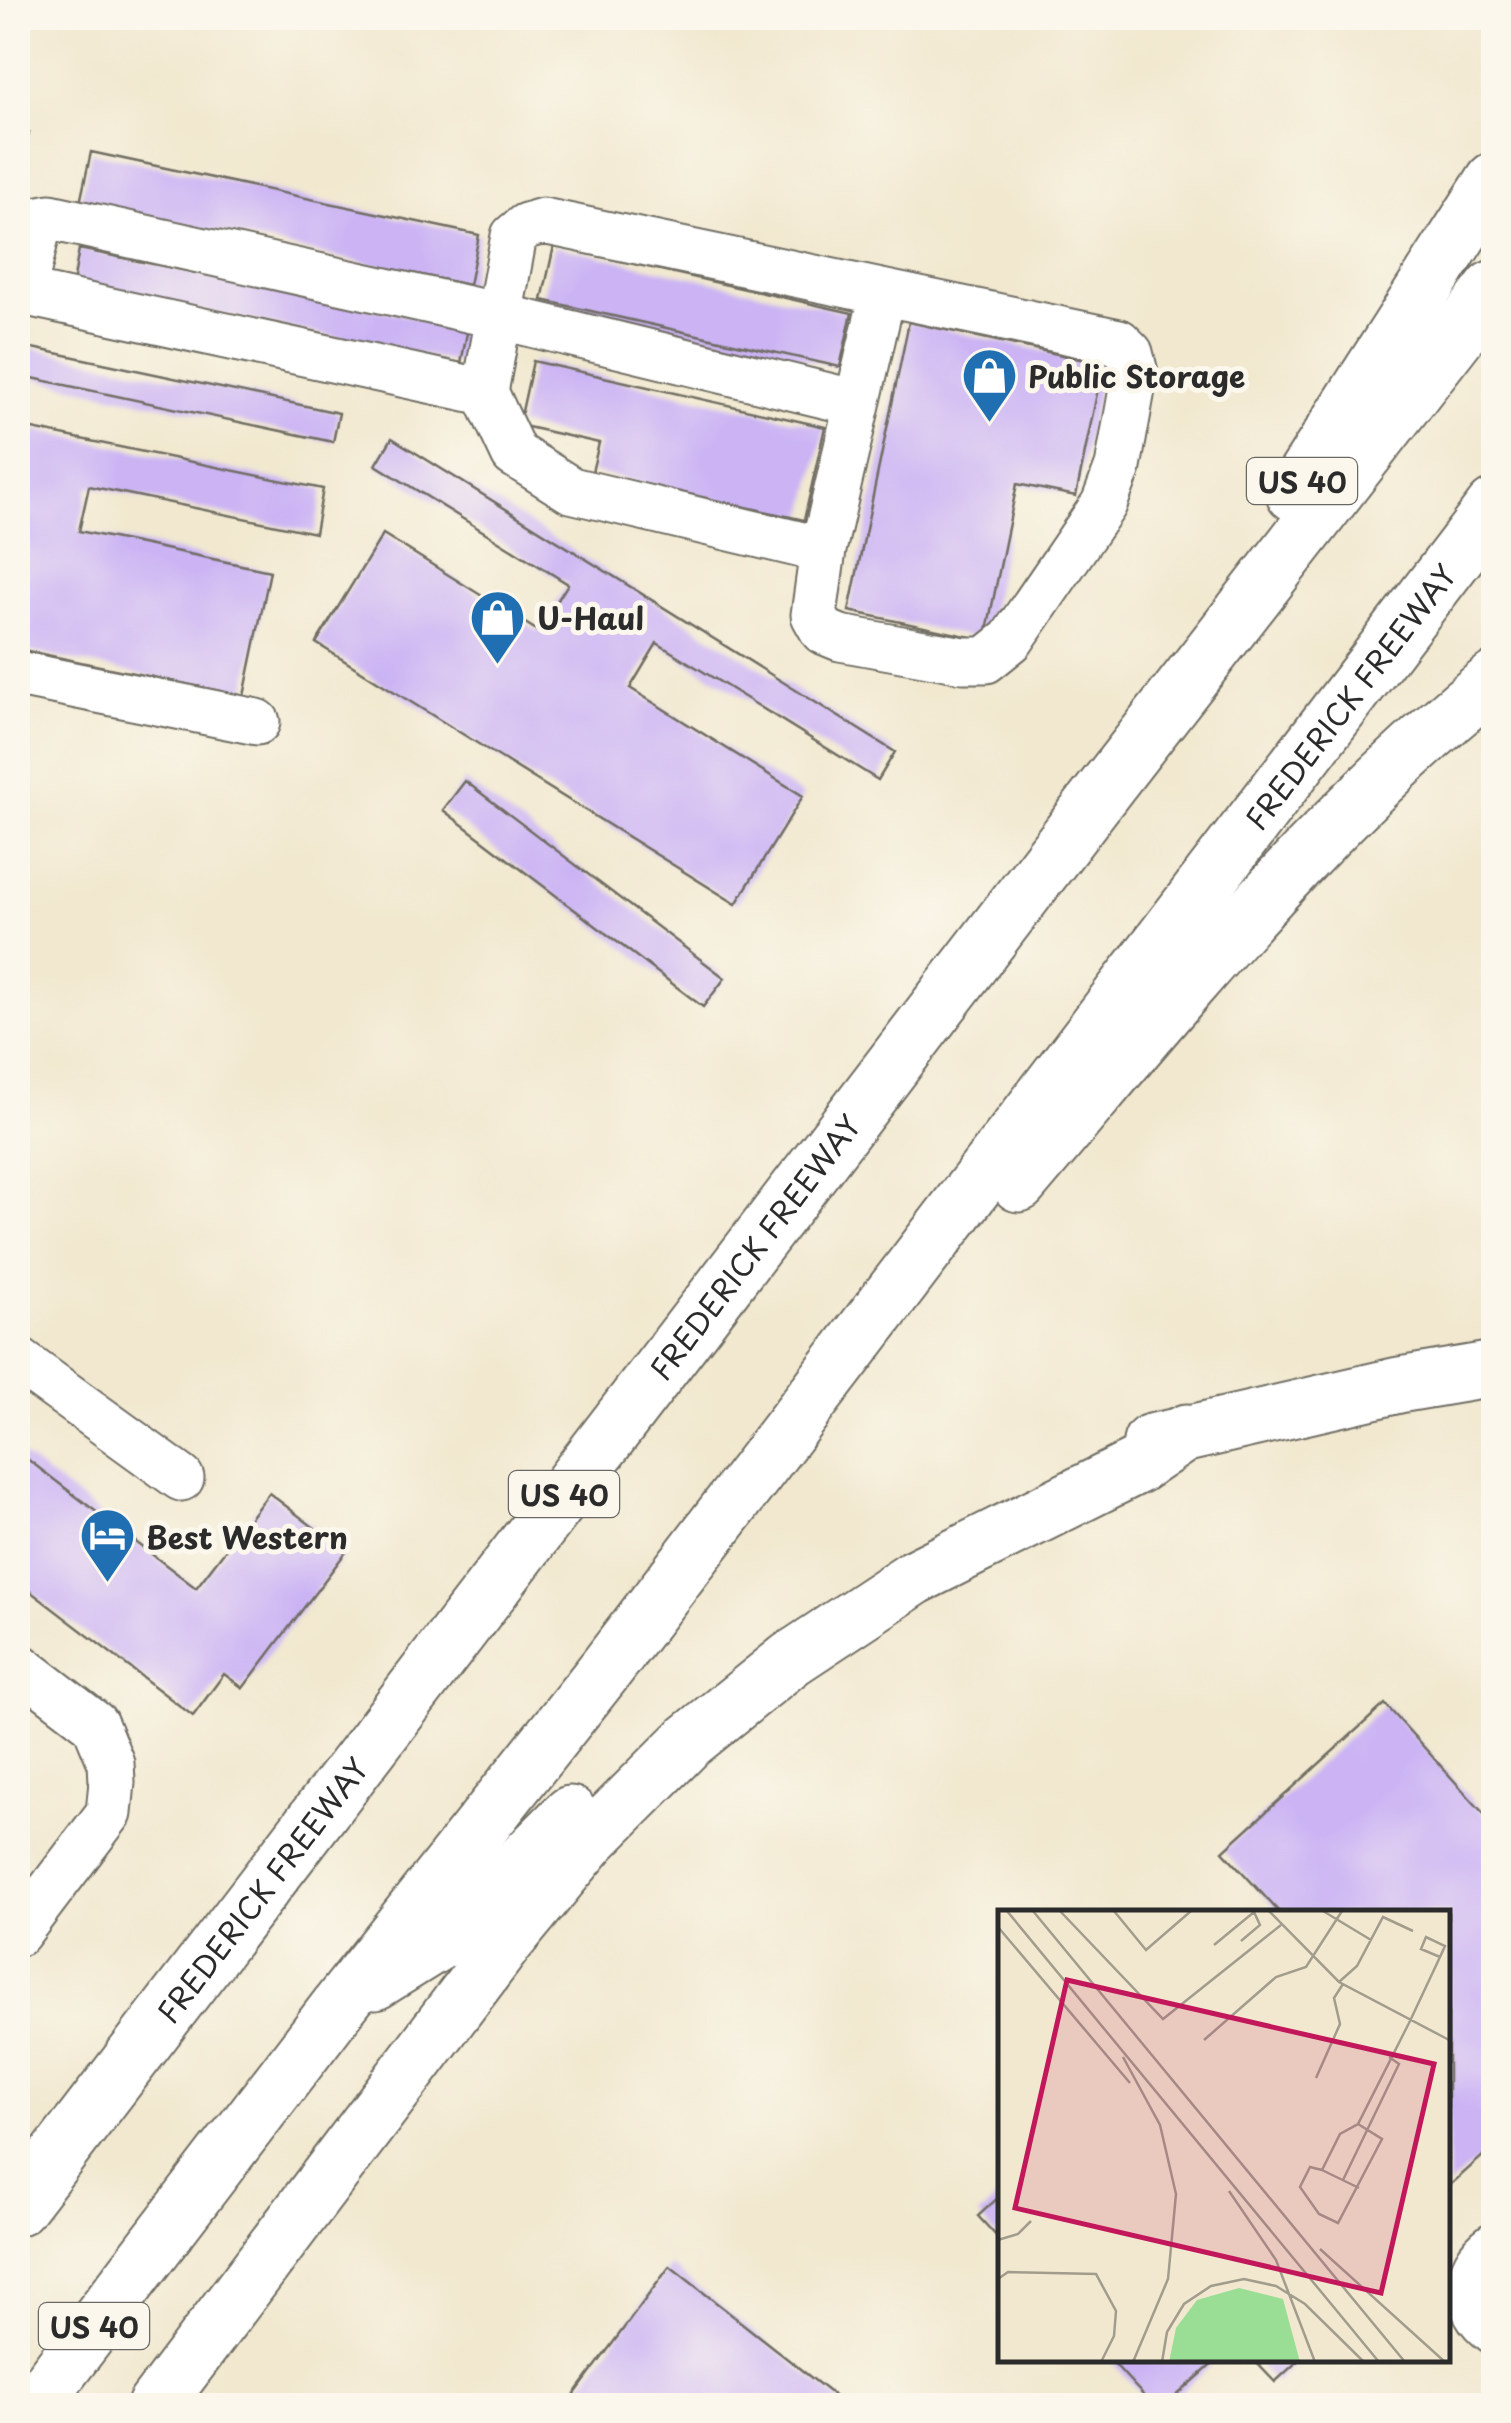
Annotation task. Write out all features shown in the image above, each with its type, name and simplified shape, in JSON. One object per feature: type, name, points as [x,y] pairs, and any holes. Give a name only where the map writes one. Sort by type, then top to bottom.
[{"type":"highway","name":"US 40","points":[[1110,782],[1494,180]]},
{"type":"highway","name":"FREDERICK FREEWAY","points":[[18,2207],[1110,782],[1494,288]]},
{"type":"highway","name":"FREDERICK FREEWAY","points":[[33,2406],[342,2002],[605,1670],[1494,507]]},
{"type":"highway","name":"US 40","points":[[605,1670],[1240,925],[1341,816],[1494,680]]},
{"type":"highway","points":[[342,2002],[448,1936],[668,1717],[780,1632],[908,1555],[1036,1489],[1135,1447],[1399,1385],[1494,1370]]},
{"type":"highway","points":[[155,2406],[504,1944],[590,1840],[688,1742],[791,1660],[915,1577],[1137,1466],[1187,1432]]},
{"type":"lane","points":[[485,392],[20,291],[40,220],[50,217],[499,316],[857,403]]},
{"type":"lane","points":[[823,550],[571,490],[514,454],[485,392],[514,236],[526,226],[543,221],[1118,342],[1130,353],[1135,373],[1118,467],[1104,504],[1011,640],[986,660],[963,660],[840,638],[822,631],[814,614],[823,550],[883,293]]},
{"type":"lane","points":[[18,674],[257,722]]},
{"type":"lane","points":[[18,1360],[181,1478]]},
{"type":"lane","points":[[18,1665],[96,1724],[111,1764],[110,1813],[18,1933]]},
{"type":"lane","points":[[1494,2246],[1478,2260],[1470,2276],[1468,2293],[1473,2310],[1494,2331]]},
{"type":"building","points":[[18,130],[29,132],[19,180],[18,180]]},
{"type":"building","points":[[91,152],[479,235],[469,285],[80,203]]},
{"type":"building","points":[[554,246],[852,313],[840,367],[542,300]]},
{"type":"building","points":[[79,249],[468,328],[461,363],[73,284]]},
{"type":"building","name":"Public Storage","points":[[909,322],[1103,364],[1076,496],[1017,484],[985,640],[849,611]]},
{"type":"building","points":[[18,345],[339,413],[333,442],[18,375]]},
{"type":"building","points":[[533,361],[825,427],[804,520],[592,472],[599,443],[519,425]]},
{"type":"building","points":[[18,426],[323,489],[315,533],[89,486],[79,531],[270,571],[244,696],[18,649]]},
{"type":"building","name":"U-Haul","points":[[392,438],[895,752],[878,780],[657,643],[630,688],[803,796],[736,904],[316,643],[383,534],[538,631],[568,584],[376,465]]},
{"type":"building","points":[[465,781],[725,978],[703,1007],[443,810]]},
{"type":"building","name":"Best Western","points":[[18,1452],[196,1588],[269,1493],[346,1552],[243,1688],[224,1674],[193,1716],[18,1582]]},
{"type":"building","points":[[1385,1704],[1494,1825],[1494,2146],[1451,2184],[1451,1910],[1277,1910],[1223,1851]]},
{"type":"building","points":[[998,2198],[998,2238],[978,2216]]},
{"type":"building","points":[[670,2266],[847,2406],[566,2406]]},
{"type":"building","points":[[1114,2363],[1214,2363],[1165,2406],[1153,2406]]},
{"type":"building","points":[[1257,2363],[1296,2363],[1275,2382]]},
{"type":"place","name":"Public Storage","points":[[989,424]]},
{"type":"place","name":"U-Haul","points":[[498,666]]},
{"type":"place","name":"Best Western","points":[[107,1585]]}]
